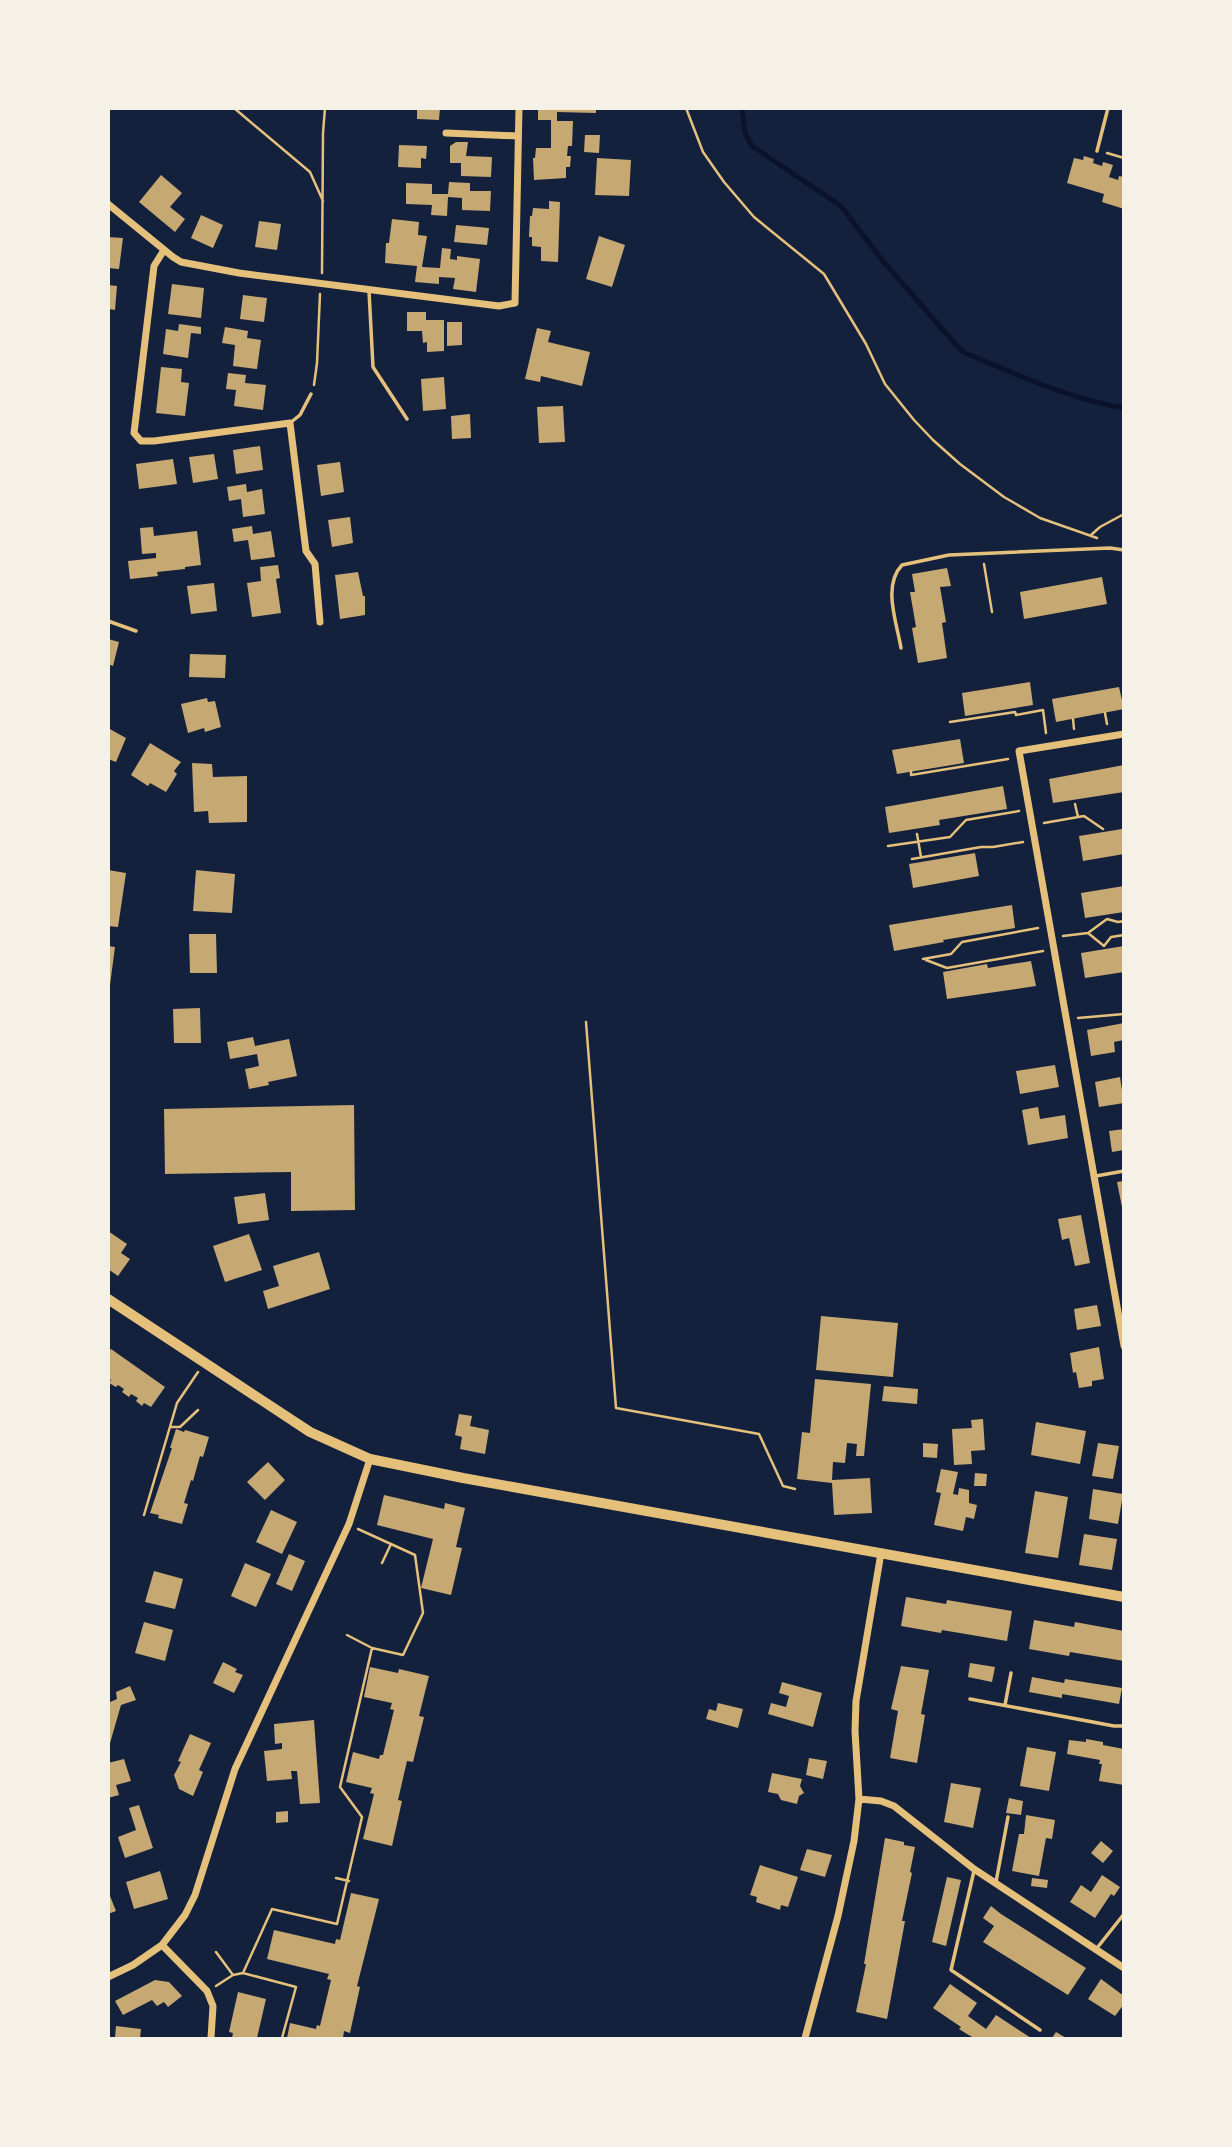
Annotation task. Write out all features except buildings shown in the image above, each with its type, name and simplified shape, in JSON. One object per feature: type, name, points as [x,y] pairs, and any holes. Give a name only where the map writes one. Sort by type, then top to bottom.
[{"type":"street","points":[[108,204],[181,262],[239,273],[499,306],[515,303],[519,108]]},
{"type":"street","points":[[446,134],[518,136]]},
{"type":"street","points":[[164,250],[154,266],[134,427],[137,438],[141,441],[154,441],[290,423],[306,551],[315,564],[320,622]]},
{"type":"street","points":[[1124,734],[1019,751],[1124,1346]]},
{"type":"street","points":[[108,1298],[310,1433],[370,1459],[1124,1597]]},
{"type":"street","points":[[108,1977],[133,1965],[162,1945],[181,1922],[195,1895],[235,1769],[349,1524],[370,1459]]},
{"type":"street","points":[[805,2039],[844,1893],[854,1841],[859,1799],[856,1701],[881,1553]]},
{"type":"street","points":[[859,1799],[881,1801],[894,1806],[996,1884],[1124,1968]]},
{"type":"street","points":[[162,1945],[207,1991],[214,2006],[211,2039]]},
{"type":"lane","points":[[1097,150],[1108,108]]},
{"type":"lane","points":[[369,289],[373,367],[407,419]]},
{"type":"lane","points":[[290,423],[300,415],[311,394]]},
{"type":"lane","points":[[901,648],[891,590],[893,579],[902,565],[949,555],[1110,548],[1124,550]]},
{"type":"lane","points":[[108,621],[136,631]]},
{"type":"lane","points":[[1094,1176],[1124,1171]]},
{"type":"lane","points":[[1005,1705],[1011,1673]]},
{"type":"lane","points":[[970,1699],[1124,1726]]},
{"type":"lane","points":[[996,1884],[1008,1816]]},
{"type":"lane","points":[[975,1869],[951,1970],[1040,2030]]},
{"type":"lane","points":[[1095,1950],[1124,1914]]},
{"type":"path","points":[[234,108],[310,172],[324,204]]},
{"type":"path","points":[[311,394],[317,363],[321,282],[325,108]]},
{"type":"path","points":[[686,108],[703,152],[724,182],[754,217],[824,274],[866,344],[885,384],[914,420],[960,464],[1004,497],[1040,518],[1101,539]]},
{"type":"path","points":[[1097,150],[1124,158]]},
{"type":"path","points":[[1090,535],[1124,514]]},
{"type":"path","points":[[985,566],[992,612]]},
{"type":"path","points":[[950,722],[1015,710],[1016,715],[1043,710],[1048,747]]},
{"type":"path","points":[[911,771],[911,775],[1020,757]]},
{"type":"path","points":[[1075,804],[1078,817]]},
{"type":"path","points":[[888,846],[950,837],[966,820],[1030,809]]},
{"type":"path","points":[[1032,824],[1084,816],[1103,829]]},
{"type":"path","points":[[917,834],[921,857]]},
{"type":"path","points":[[912,859],[1035,840]]},
{"type":"path","points":[[1053,938],[1088,933],[1107,919],[1124,921]]},
{"type":"path","points":[[1050,926],[962,942],[951,954],[923,959],[947,968],[1055,949]]},
{"type":"path","points":[[1088,933],[1104,946],[1111,937],[1124,935]]},
{"type":"path","points":[[1068,1019],[1124,1014]]},
{"type":"path","points":[[586,1023],[616,1408],[759,1434],[782,1486],[795,1489]]},
{"type":"path","points":[[144,1516],[177,1403],[204,1363]]},
{"type":"path","points":[[170,1427],[180,1427],[198,1410]]},
{"type":"path","points":[[347,1634],[372,1648],[403,1655],[424,1613],[415,1555],[349,1524]]},
{"type":"path","points":[[382,1563],[391,1544]]},
{"type":"path","points":[[243,1973],[272,1909],[338,1924],[362,1817],[340,1787],[372,1648]]},
{"type":"path","points":[[336,1878],[349,1881]]},
{"type":"path","points":[[216,1952],[233,1975]]},
{"type":"path","points":[[207,1991],[233,1975],[243,1973],[296,1987],[282,2039]]},
{"type":"waterway","points":[[742,108],[745,133],[752,146],[841,206],[882,260],[965,353],[1083,399],[1124,408]]}]
